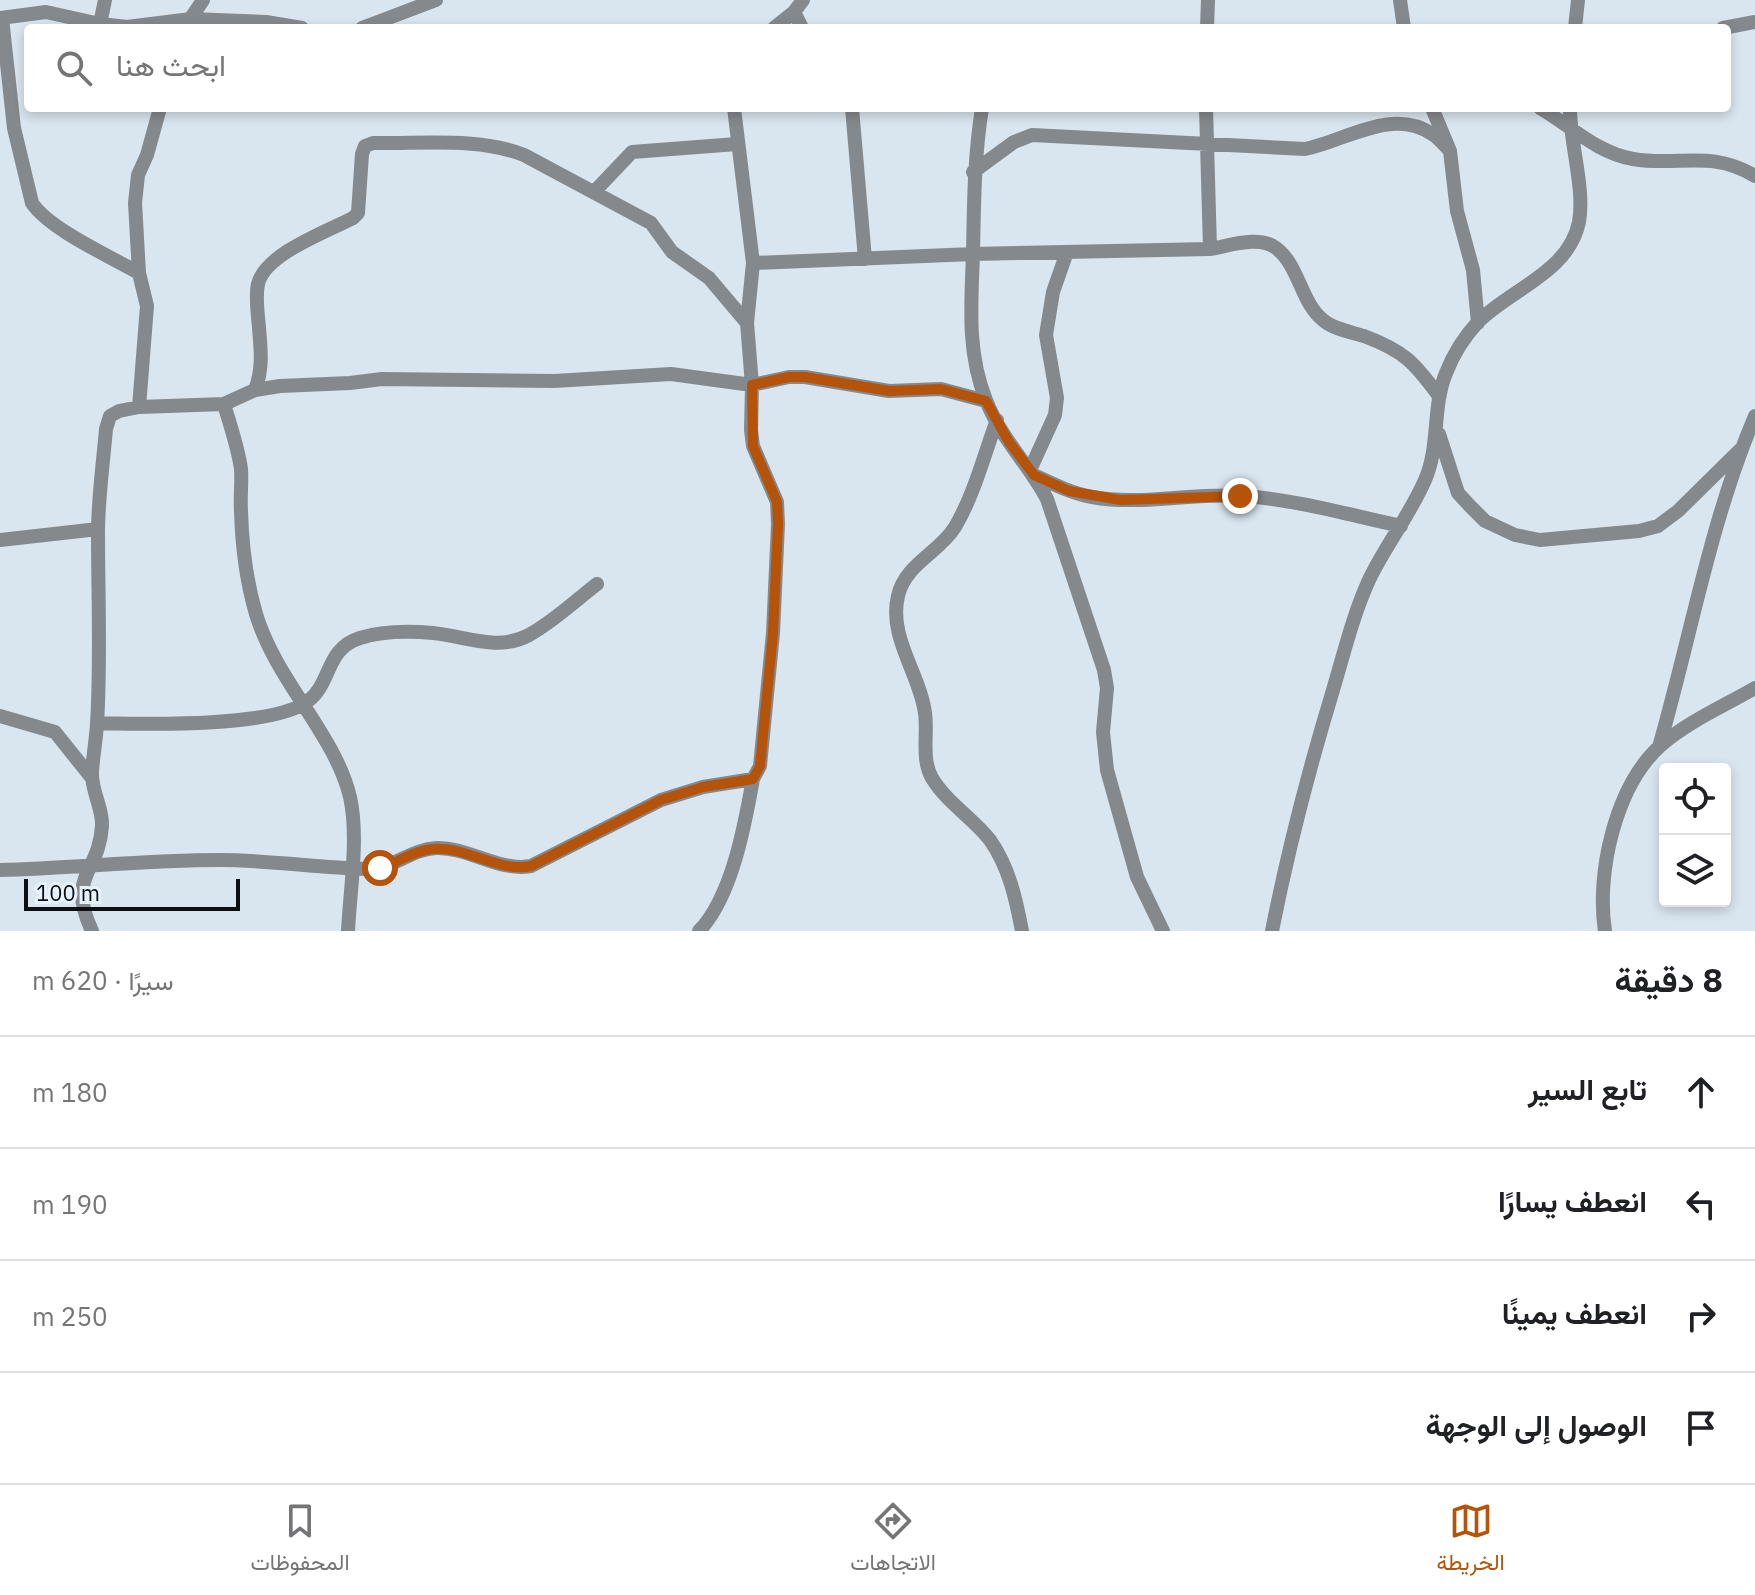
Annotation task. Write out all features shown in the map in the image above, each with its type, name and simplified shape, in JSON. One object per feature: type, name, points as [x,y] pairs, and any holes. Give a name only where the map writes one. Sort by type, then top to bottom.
[{"type":"street","points":[[105,0],[100,24],[46,12],[1,18],[14,128],[32,203],[39,214],[139,273]]},
{"type":"street","points":[[188,24],[203,0]]},
{"type":"street","points":[[369,24],[397,7],[436,0]]},
{"type":"street","points":[[1207,24],[1208,0]]},
{"type":"street","points":[[1400,0],[1403,24]]},
{"type":"street","points":[[1575,24],[1578,0]]},
{"type":"street","points":[[779,24],[799,6]]},
{"type":"street","points":[[1731,26],[1755,22]]},
{"type":"street","points":[[188,24],[278,24]]},
{"type":"street","points":[[139,407],[147,306],[139,273],[135,203],[138,175],[159,112]]},
{"type":"street","points":[[699,931],[724,886],[742,838],[753,779],[760,766],[772,648],[778,524],[777,502],[753,446],[747,323],[753,263],[734,112]]},
{"type":"street","points":[[852,112],[865,259]]},
{"type":"street","points":[[981,112],[973,172],[971,339],[974,360],[986,401],[1047,499],[1104,670],[1107,688],[1103,732],[1107,770],[1137,877],[1163,931]]},
{"type":"street","points":[[1206,112],[1210,249]]},
{"type":"street","points":[[1434,112],[1450,151],[1457,211],[1473,270],[1478,323]]},
{"type":"street","points":[[1547,112],[1570,125],[1592,144],[1612,154],[1646,161],[1705,159],[1731,165],[1755,176]]},
{"type":"street","points":[[1272,931],[1318,739],[1353,621],[1370,579],[1426,478],[1434,453],[1439,396],[1445,375],[1457,351],[1478,323],[1557,263],[1570,248],[1581,206],[1570,112]]},
{"type":"street","points":[[973,172],[1014,142],[1032,135],[1305,149],[1377,125],[1395,123],[1412,125],[1432,134],[1450,151]]},
{"type":"street","points":[[255,390],[262,361],[257,305],[262,274],[273,260],[358,213],[365,146],[373,143],[506,148],[651,223],[672,252],[709,278],[747,323]]},
{"type":"street","points":[[594,192],[632,152],[737,144]]},
{"type":"street","points":[[753,263],[1210,249],[1248,242],[1265,243],[1276,248],[1287,261],[1323,320],[1403,353],[1439,396]]},
{"type":"street","points":[[1032,473],[1055,415],[1057,398],[1046,335],[1053,292],[1067,252]]},
{"type":"street","points":[[92,931],[82,910],[81,898],[102,828],[91,777],[97,723],[98,529],[106,429],[110,416],[139,407],[224,404],[255,390],[291,384],[382,379],[554,381],[652,374],[752,385],[789,377],[815,377],[889,391],[941,389],[986,401]]},
{"type":"street","points":[[224,404],[241,470],[241,512],[250,591],[267,645],[332,753],[350,797],[353,823],[348,931]]},
{"type":"street","points":[[1659,747],[1684,660],[1708,551],[1755,416]]},
{"type":"street","points":[[997,420],[963,513],[952,531],[910,571],[897,598],[897,617],[902,645],[925,713],[925,750],[930,774],[938,788],[990,840],[1015,893],[1022,931]]},
{"type":"street","points":[[1436,426],[1458,493],[1485,521],[1515,535],[1540,540],[1639,531],[1658,526],[1678,511],[1742,448]]},
{"type":"street","points":[[1032,473],[1069,491],[1093,497],[1121,500],[1212,495],[1269,498],[1401,526]]},
{"type":"street","points":[[0,540],[98,529]]},
{"type":"street","points":[[97,723],[228,722],[302,706],[314,696],[330,661],[346,644],[362,637],[435,633],[501,644],[527,636],[597,584]]},
{"type":"street","points":[[1605,931],[1603,871],[1611,836],[1624,800],[1643,766],[1659,747],[1685,728],[1755,688]]},
{"type":"street","points":[[0,716],[55,732],[91,777]]},
{"type":"street","points":[[0,870],[223,860],[380,868],[422,850],[436,848],[455,850],[518,869],[531,866],[661,800],[703,787],[753,779]]},
{"type":"route","points":[[380,868],[422,850],[436,848],[455,850],[518,869],[531,866],[683,791],[753,779],[760,766],[773,633],[778,524],[777,502],[771,483],[753,446],[752,385],[805,377],[889,391],[954,391],[986,401],[1021,461],[1034,475],[1069,491],[1121,500],[1240,496]]}]
